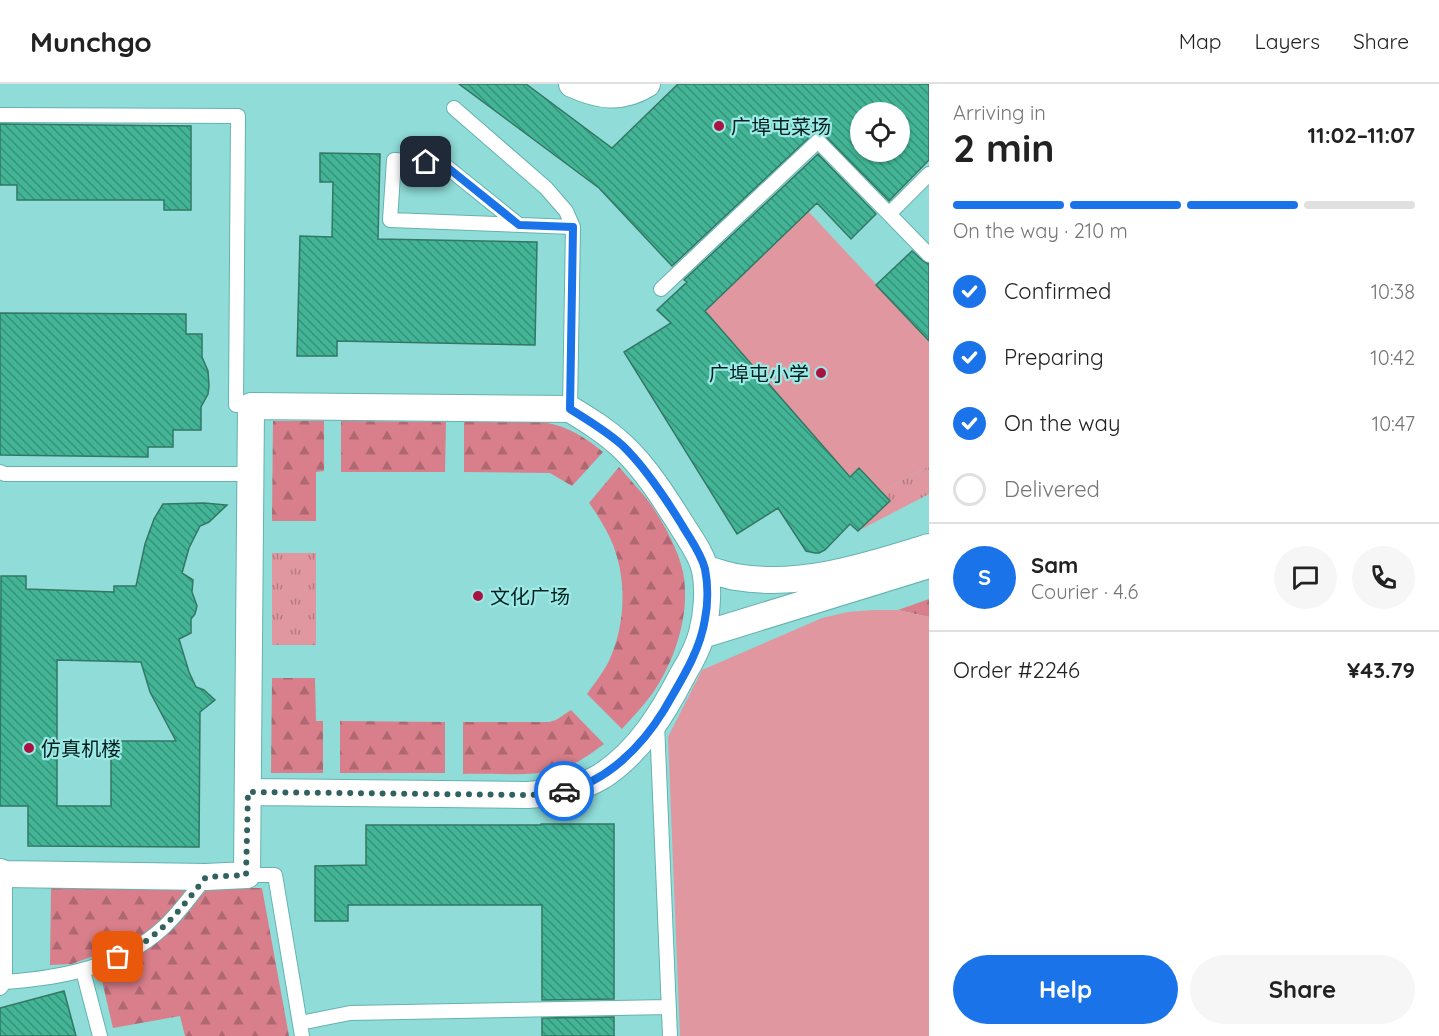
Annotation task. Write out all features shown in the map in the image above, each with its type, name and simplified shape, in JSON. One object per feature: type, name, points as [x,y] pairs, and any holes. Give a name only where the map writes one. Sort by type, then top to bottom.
[{"type":"street","points":[[572,84],[590,91],[613,95],[626,94],[647,84]]},
{"type":"street","points":[[3,873],[206,877],[246,875],[251,406],[570,409],[600,427],[623,447],[677,517],[695,546],[705,569],[705,618],[702,635],[689,664],[657,721],[638,744],[602,776],[583,785],[551,794],[248,792]]},
{"type":"street","points":[[705,569],[736,577],[805,578],[876,564],[929,547]]},
{"type":"street","points":[[702,635],[929,565]]},
{"type":"lane","points":[[454,108],[546,188],[566,211],[573,227],[570,409]]},
{"type":"lane","points":[[0,115],[238,116],[236,405],[251,406]]},
{"type":"lane","points":[[661,289],[818,141],[929,255]]},
{"type":"lane","points":[[519,225],[442,163],[394,160],[390,220],[519,225],[573,227]]},
{"type":"lane","points":[[889,214],[929,174]]},
{"type":"lane","points":[[0,472],[5,474],[250,474]]},
{"type":"lane","points":[[657,721],[670,1036]]},
{"type":"lane","points":[[3,873],[2,985],[83,971],[131,951],[166,925],[206,877]]},
{"type":"lane","points":[[246,875],[275,875],[301,1030],[350,1013],[668,1007]]},
{"type":"lane","points":[[83,971],[100,1036]]},
{"type":"green space","points":[[808,211],[929,341],[929,466],[881,491],[859,468],[850,476],[843,469],[705,311]]},
{"type":"green space","points":[[273,421],[324,421],[324,471],[316,472],[316,521],[272,521]]},
{"type":"green space","points":[[341,421],[446,422],[445,472],[341,472]]},
{"type":"green space","points":[[464,422],[543,422],[577,434],[603,452],[572,486],[550,473],[464,472]]},
{"type":"green space","points":[[929,466],[929,494],[858,531],[890,501],[881,491]]},
{"type":"green space","points":[[619,467],[648,501],[666,530],[681,563],[685,588],[683,620],[668,667],[652,694],[622,729],[587,694],[606,667],[614,649],[622,601],[620,568],[616,553],[598,515],[589,503]]},
{"type":"green space","points":[[272,553],[316,553],[316,645],[272,645]]},
{"type":"green space","points":[[929,599],[929,617],[898,610]]},
{"type":"green space","points":[[898,610],[929,617],[929,1036],[680,1036],[668,737],[702,670],[822,618],[848,612]]},
{"type":"green space","points":[[272,678],[315,678],[316,721],[323,721],[323,773],[271,773]]},
{"type":"green space","points":[[571,710],[604,744],[582,759],[567,767],[544,773],[463,774],[463,722],[549,722]]},
{"type":"green space","points":[[340,721],[445,722],[445,773],[340,773]]},
{"type":"green space","points":[[51,887],[262,888],[289,1036],[185,1036],[180,1016],[113,1028],[96,955],[72,964],[50,965]]},
{"type":"building","points":[[459,84],[526,84],[612,148],[678,84],[929,84],[929,160],[889,201],[851,162],[910,162],[910,102],[850,102],[850,161],[824,135],[815,132],[672,266],[599,188]]},
{"type":"building","points":[[0,124],[191,126],[191,210],[164,210],[164,200],[17,200],[17,185],[0,185]]},
{"type":"building","points":[[320,153],[380,154],[378,239],[537,242],[535,345],[337,341],[337,356],[297,356],[300,236],[332,237],[333,182],[320,182]]},
{"type":"building","points":[[818,154],[876,214],[851,239],[817,203],[705,311],[850,477],[859,468],[890,501],[858,531],[850,524],[825,550],[815,553],[806,551],[778,508],[737,534],[624,352],[671,323],[657,310],[687,282],[684,280]]},
{"type":"building","points":[[912,251],[929,264],[929,341],[876,285]]},
{"type":"building","points":[[0,313],[186,314],[186,334],[202,334],[202,357],[208,371],[209,386],[208,394],[201,407],[201,430],[173,430],[173,447],[148,447],[148,457],[0,455]]},
{"type":"building","points":[[163,504],[227,505],[209,522],[200,526],[189,548],[182,573],[193,580],[192,592],[197,606],[191,619],[191,633],[179,639],[196,687],[204,690],[215,700],[200,712],[199,847],[28,846],[28,806],[0,806],[1,576],[26,576],[26,589],[114,592],[114,586],[136,586],[145,544],[154,519]],"holes":[[[57,660],[141,662],[150,692],[176,741],[111,741],[111,806],[57,806]]]},
{"type":"building","points":[[614,824],[614,999],[542,1000],[542,905],[348,905],[348,921],[315,921],[315,866],[366,865],[366,825]]},
{"type":"building","points":[[64,991],[76,1036],[0,1036],[0,1008]]},
{"type":"building","points":[[614,1017],[614,1036],[542,1036],[542,1018]]},
{"type":"way so far","points":[[118,957],[131,951],[166,925],[206,877],[246,875],[248,792],[528,795],[564,791]]},
{"type":"place","name":"广埠屯菜场","points":[[719,126]]},
{"type":"place","name":"广埠屯小学","points":[[821,373]]},
{"type":"place","name":"文化广场","points":[[478,596]]},
{"type":"place","name":"仿真机楼","points":[[29,748]]},
{"type":"route","points":[[426,162],[442,163],[519,225],[573,227],[570,409],[600,427],[623,447],[649,477],[695,546],[705,569],[705,618],[702,635],[676,689],[657,721],[620,762],[602,776],[564,791]]}]
